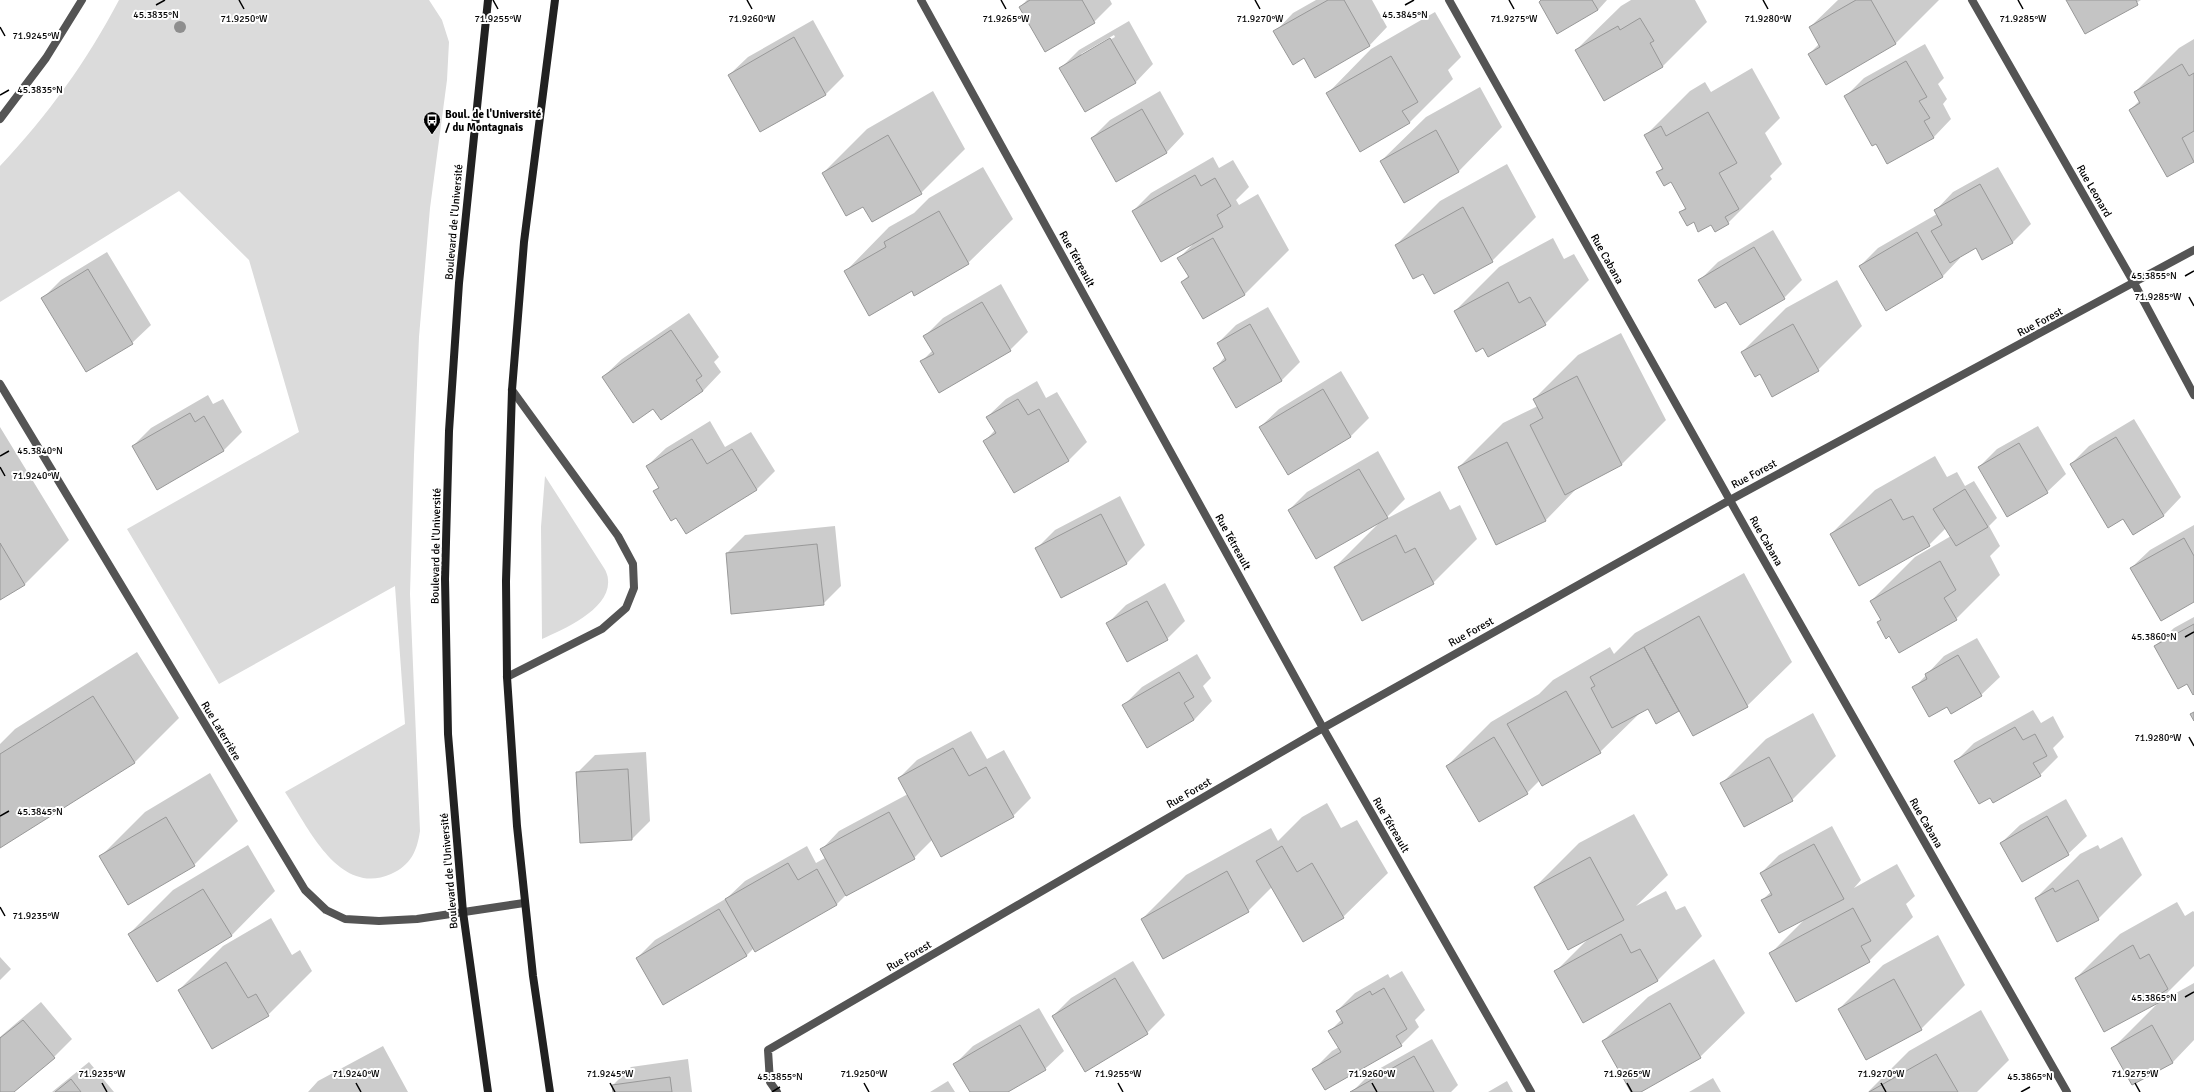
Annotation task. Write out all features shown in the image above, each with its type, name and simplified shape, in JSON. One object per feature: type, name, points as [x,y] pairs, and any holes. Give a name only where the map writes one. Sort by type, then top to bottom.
[{"type":"main road","name":"Boulevard de l'Université","points":[[488,0],[459,283],[449,431],[445,571],[448,734],[463,912],[488,1092]]},
{"type":"main road","points":[[550,1092],[524,903],[510,742],[507,677],[506,581],[512,390],[524,242],[555,0]]},
{"type":"street","points":[[0,119],[46,58],[82,0]]},
{"type":"street","name":"Rue Tétreault","points":[[921,0],[1323,728],[1531,1092]]},
{"type":"street","name":"Rue Cabana","points":[[1449,0],[1730,500],[2067,1092]]},
{"type":"street","name":"Rue Leonard","points":[[1972,0],[2134,283],[2194,395]]},
{"type":"street","name":"Rue Forest","points":[[777,1092],[770,1082],[768,1050],[1323,728],[1730,500],[2194,250]]},
{"type":"street","name":"Rue Laterrière","points":[[0,384],[305,890],[326,910],[345,919],[379,922],[417,919],[524,903]]},
{"type":"street","points":[[507,677],[602,629],[626,608],[634,588],[633,564],[618,536],[512,390]]},
{"type":"shaded area","points":[[119,0],[429,0],[442,20],[449,42],[447,80],[430,208],[419,337],[414,455],[410,594],[420,831],[417,845],[412,857],[404,866],[391,874],[372,879],[356,876],[341,867],[327,855],[315,839],[285,792],[405,724],[395,586],[219,684],[127,529],[299,432],[249,260],[179,191],[0,302],[0,166],[18,147],[66,87],[107,23]]},
{"type":"shaded area","points":[[545,476],[605,569],[608,580],[607,590],[602,600],[594,609],[573,624],[542,639],[541,527]]},
{"type":"building","points":[[1030,0],[1082,0],[1095,23],[1045,52],[1019,7]]},
{"type":"building","points":[[1328,0],[1344,0],[1370,46],[1315,78],[1304,58],[1293,65],[1273,31]]},
{"type":"building","points":[[1541,0],[1592,0],[1598,10],[1557,34],[1539,2]]},
{"type":"building","points":[[1856,0],[1871,0],[1896,44],[1826,85],[1808,54],[1820,47],[1809,27]]},
{"type":"building","points":[[2066,0],[2136,0],[2138,5],[2085,34]]},
{"type":"building","points":[[1640,18],[1654,41],[1650,43],[1663,67],[1604,101],[1575,50],[1618,26],[1620,30]]},
{"type":"building","points":[[794,37],[826,95],[760,132],[728,75]]},
{"type":"building","points":[[1110,38],[1136,83],[1085,112],[1059,68]]},
{"type":"building","points":[[1391,56],[1418,102],[1402,111],[1410,123],[1360,152],[1326,93]]},
{"type":"building","points":[[1906,61],[1927,97],[1919,101],[1930,118],[1924,121],[1934,138],[1887,164],[1876,144],[1872,146],[1844,96]]},
{"type":"building","points":[[2182,64],[2189,76],[2194,73],[2194,131],[2182,138],[2194,162],[2167,177],[2129,110],[2140,103],[2134,92]]},
{"type":"building","points":[[1142,109],[1167,153],[1116,182],[1091,138]]},
{"type":"building","points":[[1708,112],[1737,163],[1719,173],[1739,209],[1725,217],[1729,224],[1715,232],[1711,225],[1698,232],[1694,222],[1687,226],[1679,212],[1686,209],[1671,182],[1664,186],[1656,172],[1663,169],[1644,135],[1661,126],[1666,136]]},
{"type":"building","points":[[1436,130],[1459,172],[1404,203],[1380,161]]},
{"type":"building","points":[[888,135],[922,194],[872,222],[863,207],[846,216],[822,173]]},
{"type":"building","points":[[1195,175],[1201,186],[1215,178],[1231,206],[1217,215],[1223,227],[1161,262],[1132,211]]},
{"type":"building","points":[[1980,184],[2013,243],[1982,260],[1976,248],[1950,263],[1931,231],[1942,225],[1934,210]]},
{"type":"building","points":[[1463,207],[1493,262],[1434,294],[1423,274],[1413,279],[1395,245]]},
{"type":"building","points":[[939,211],[969,264],[914,296],[912,291],[869,316],[844,271],[886,247],[884,242]]},
{"type":"building","points":[[1917,232],[1943,277],[1886,311],[1859,266]]},
{"type":"building","points":[[1213,238],[1245,295],[1203,319],[1181,282],[1189,277],[1177,258]]},
{"type":"building","points":[[1754,247],[1785,299],[1740,325],[1726,302],[1715,308],[1698,280]]},
{"type":"building","points":[[88,269],[133,344],[86,372],[41,298]]},
{"type":"building","points":[[1508,282],[1519,303],[1530,297],[1546,325],[1488,357],[1483,348],[1476,352],[1454,311]]},
{"type":"building","points":[[982,302],[1011,351],[939,393],[920,361],[934,354],[923,336]]},
{"type":"building","points":[[1250,324],[1282,381],[1236,408],[1213,368],[1226,360],[1217,343]]},
{"type":"building","points":[[1793,324],[1819,371],[1772,397],[1760,374],[1755,377],[1741,352]]},
{"type":"building","points":[[671,330],[702,376],[696,380],[703,391],[661,420],[653,409],[633,423],[602,377]]},
{"type":"building","points":[[1577,376],[1622,465],[1565,495],[1530,425],[1543,418],[1533,399]]},
{"type":"building","points":[[1323,389],[1351,437],[1288,475],[1259,427]]},
{"type":"building","points":[[1018,399],[1028,415],[1039,409],[1069,461],[1014,493],[983,441],[996,433],[986,417]]},
{"type":"building","points":[[190,413],[195,422],[204,416],[224,451],[157,490],[132,446]]},
{"type":"building","points":[[2116,437],[2164,516],[2133,535],[2123,519],[2108,528],[2070,464]]},
{"type":"building","points":[[692,439],[707,464],[732,449],[757,490],[686,534],[676,518],[671,521],[653,491],[659,488],[646,466]]},
{"type":"building","points":[[1507,442],[1546,521],[1496,545],[1458,467]]},
{"type":"building","points":[[2019,443],[2048,493],[2007,517],[1978,467]]},
{"type":"building","points":[[1359,469],[1388,518],[1316,559],[1288,510]]},
{"type":"building","points":[[1965,489],[1988,527],[1956,546],[1933,509]]},
{"type":"building","points":[[1891,499],[1903,520],[1913,516],[1930,546],[1859,586],[1830,534]]},
{"type":"building","points":[[1101,514],[1127,564],[1061,598],[1035,548]]},
{"type":"building","points":[[1396,535],[1405,553],[1415,548],[1434,584],[1362,621],[1334,567]]},
{"type":"building","points":[[2184,538],[2194,556],[2194,602],[2161,621],[2130,568]]},
{"type":"building","points":[[0,543],[25,585],[0,600]]},
{"type":"building","points":[[817,544],[824,605],[731,614],[726,553]]},
{"type":"building","points":[[1940,561],[1956,590],[1944,598],[1957,620],[1899,653],[1889,636],[1886,639],[1877,622],[1881,620],[1870,601]]},
{"type":"building","points":[[1147,601],[1168,640],[1127,662],[1106,623]]},
{"type":"building","points":[[1699,616],[1748,707],[1693,736],[1644,647]]},
{"type":"building","points":[[2194,624],[2193,695],[2187,684],[2178,689],[2154,646]]},
{"type":"building","points":[[1644,647],[1679,711],[1656,724],[1648,709],[1612,728],[1591,688],[1595,686],[1590,677]]},
{"type":"building","points":[[1958,655],[1982,696],[1951,714],[1947,707],[1929,717],[1912,687],[1927,679],[1925,674]]},
{"type":"building","points":[[1179,672],[1194,697],[1184,703],[1194,720],[1147,748],[1122,705]]},
{"type":"building","points":[[1566,691],[1601,753],[1542,786],[1507,724]]},
{"type":"building","points":[[93,696],[135,763],[0,848],[0,754]]},
{"type":"building","points":[[2194,712],[2194,721],[2190,714]]},
{"type":"building","points":[[2015,727],[2023,740],[2035,734],[2047,756],[2033,763],[2041,776],[1993,803],[1990,798],[1979,804],[1954,761]]},
{"type":"building","points":[[1494,737],[1528,794],[1479,822],[1446,766]]},
{"type":"building","points":[[953,748],[969,776],[986,767],[1014,817],[941,857],[898,778]]},
{"type":"building","points":[[1769,757],[1793,801],[1744,827],[1720,783]]},
{"type":"building","points":[[628,769],[632,840],[580,843],[576,772]]},
{"type":"building","points":[[889,812],[915,859],[846,896],[820,849]]},
{"type":"building","points":[[2047,816],[2069,855],[2022,882],[2000,843]]},
{"type":"building","points":[[166,817],[195,866],[128,905],[99,856]]},
{"type":"building","points":[[1814,844],[1844,899],[1779,933],[1761,900],[1772,895],[1760,873]]},
{"type":"building","points":[[1282,846],[1297,872],[1312,863],[1344,918],[1303,942],[1256,861]]},
{"type":"building","points":[[1590,857],[1624,920],[1568,950],[1534,887]]},
{"type":"building","points":[[788,863],[798,880],[817,869],[837,905],[755,952],[725,899]]},
{"type":"building","points":[[1227,871],[1249,912],[1163,959],[1141,919]]},
{"type":"building","points":[[2078,880],[2099,920],[2057,942],[2035,898],[2053,888],[2055,892]]},
{"type":"building","points":[[203,889],[232,936],[157,982],[128,934]]},
{"type":"building","points":[[1853,908],[1871,941],[1861,946],[1870,962],[1796,1002],[1769,953]]},
{"type":"building","points":[[719,909],[747,956],[663,1005],[636,958]]},
{"type":"building","points":[[1621,934],[1631,953],[1640,949],[1658,981],[1583,1023],[1554,971]]},
{"type":"building","points":[[2133,945],[2140,959],[2149,954],[2168,989],[2157,996],[2160,1002],[2104,1032],[2075,978]]},
{"type":"building","points":[[226,962],[248,998],[256,994],[269,1016],[212,1049],[178,990]]},
{"type":"building","points":[[1115,978],[1148,1034],[1085,1072],[1052,1016]]},
{"type":"building","points":[[1894,979],[1922,1030],[1866,1060],[1838,1009]]},
{"type":"building","points":[[1384,988],[1407,1029],[1396,1036],[1402,1046],[1325,1090],[1312,1069],[1341,1052],[1328,1031],[1343,1023],[1336,1011],[1370,991],[1372,995]]},
{"type":"building","points":[[1670,1003],[1701,1058],[1641,1092],[1631,1092],[1602,1041]]},
{"type":"building","points":[[23,1020],[55,1058],[14,1092],[0,1092],[0,1038]]},
{"type":"building","points":[[1020,1025],[1046,1070],[1008,1092],[970,1092],[953,1064]]},
{"type":"building","points":[[2152,1025],[2173,1063],[2132,1085],[2111,1048]]},
{"type":"building","points":[[1936,1054],[1958,1092],[1869,1092]]},
{"type":"building","points":[[1414,1056],[1434,1092],[1350,1092]]},
{"type":"building","points":[[670,1077],[672,1092],[613,1092],[612,1085]]},
{"type":"building","points":[[71,1079],[81,1092],[55,1092]]},
{"type":"place","name":"Boul. de l'Université / du Montagnais","points":[[432,135]]}]
